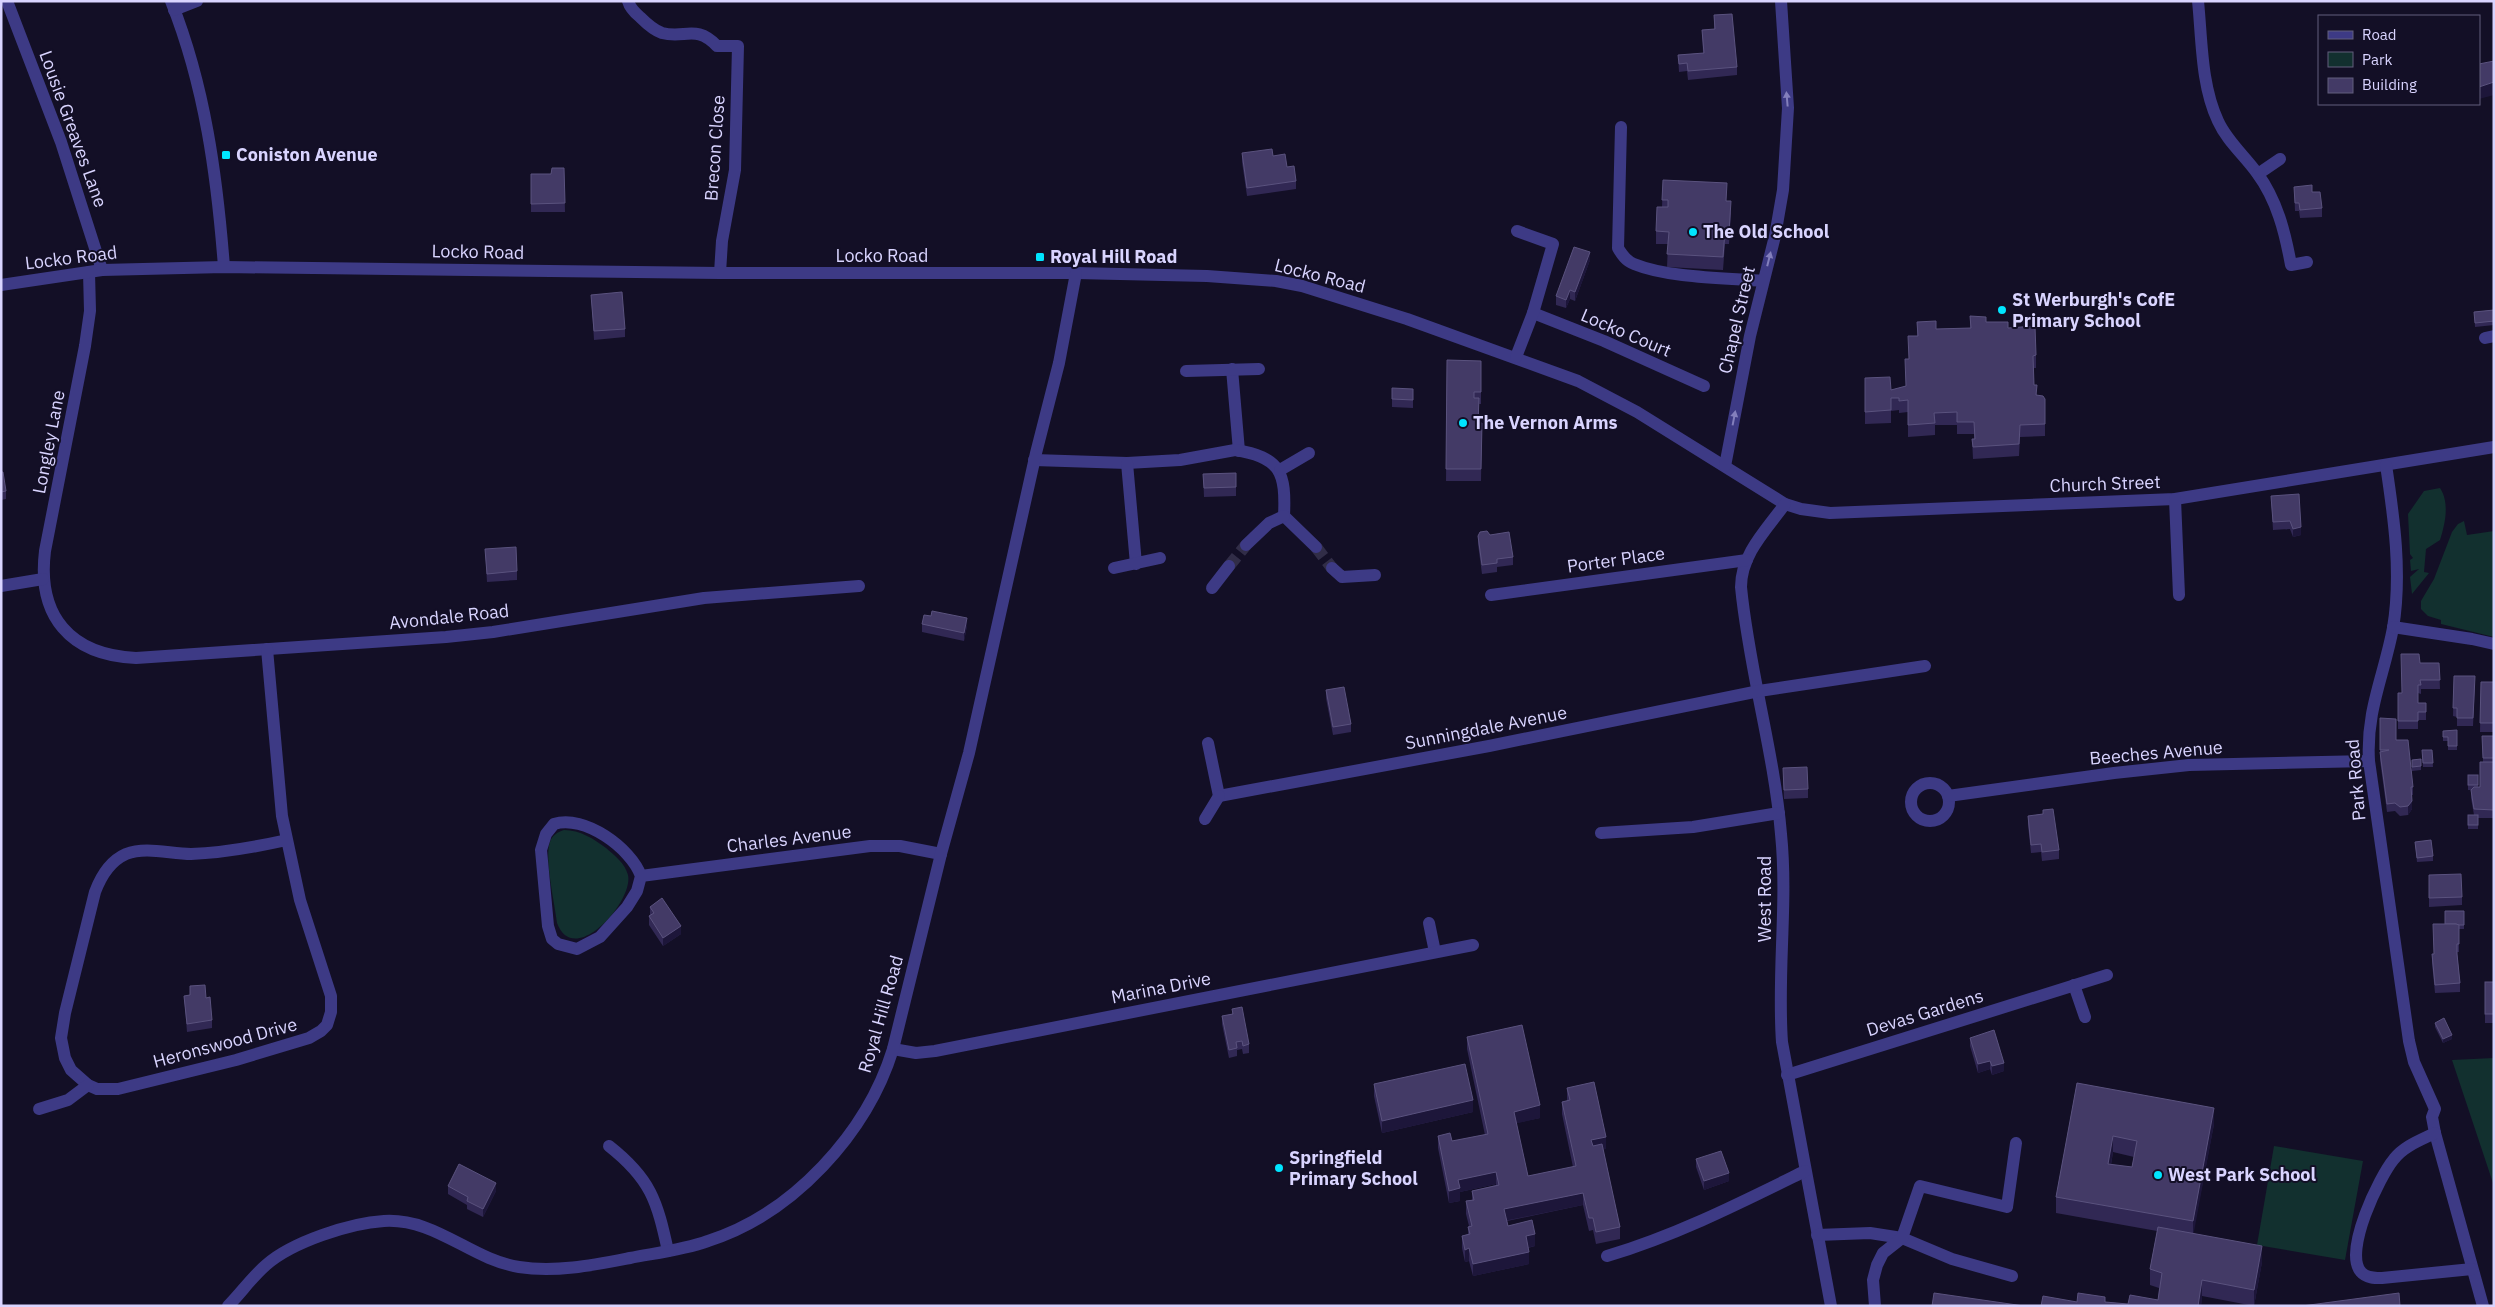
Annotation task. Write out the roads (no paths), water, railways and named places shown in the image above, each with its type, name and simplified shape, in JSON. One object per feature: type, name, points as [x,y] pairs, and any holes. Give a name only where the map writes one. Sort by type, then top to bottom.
[{"type":"street","name":"Lousie Greaves Lane","points":[[6,1],[61,142],[96,271]]},
{"type":"street","points":[[197,1],[172,5],[195,74],[209,138],[218,200],[224,267]]},
{"type":"street","name":"Brecon Close","points":[[628,1],[630,7],[656,30],[663,33],[701,34],[716,46],[738,46],[735,170],[722,241],[720,273]]},
{"type":"street","name":"Chapel Street","points":[[1725,466],[1750,336],[1779,215],[1788,134],[1781,1]]},
{"type":"street","points":[[2198,1],[2205,75],[2211,104],[2227,138],[2258,174],[2277,209],[2291,265],[2307,262]]},
{"type":"street","points":[[1622,127],[1618,248],[1621,254],[1634,264],[1660,271],[1763,281]]},
{"type":"street","points":[[2258,174],[2280,160]]},
{"type":"street","points":[[1516,231],[1552,244],[1533,313],[1516,358]]},
{"type":"street","name":"Locko Road","points":[[1,285],[96,271],[224,267],[720,273],[1076,274],[1207,276],[1276,281],[1302,286],[1390,313],[1578,381],[1606,395],[1725,466]]},
{"type":"street","name":"Longley Lane","points":[[54,617],[47,598],[43,578],[45,551],[85,346],[96,271]]},
{"type":"street","name":"Royal Hill Road","points":[[228,1306],[255,1275],[287,1249],[321,1236],[381,1221],[402,1222],[426,1227],[440,1232],[488,1258],[527,1268],[571,1268],[668,1251],[708,1241],[737,1229],[783,1200],[830,1159],[862,1117],[883,1078],[894,1049],[941,854],[969,753],[1034,460],[1060,364],[1076,274]]},
{"type":"street","name":"Locko Court","points":[[1533,313],[1604,341],[1704,386]]},
{"type":"street","points":[[1186,371],[1259,368]]},
{"type":"street","points":[[1232,369],[1239,451]]},
{"type":"street","name":"Church Street","points":[[1725,466],[1785,504],[1801,509],[1830,513],[2175,499],[2494,447]]},
{"type":"street","points":[[1034,460],[1127,463],[1180,460],[1223,451],[1239,451],[1271,462],[1280,470],[1285,497],[1284,516],[1316,547]]},
{"type":"street","points":[[1280,470],[1309,453]]},
{"type":"street","points":[[1127,463],[1136,564]]},
{"type":"street","name":"Park Road","points":[[2386,465],[2395,532],[2396,586],[2393,628],[2370,718],[2369,761],[2388,906],[2414,1062],[2436,1109],[2432,1117],[2435,1133],[2483,1306]]},
{"type":"street","points":[[2175,499],[2179,594]]},
{"type":"street","name":"West Road","points":[[1785,504],[1746,560],[1741,578],[1743,603],[1779,813],[1784,876],[1780,1012],[1787,1075],[1831,1306]]},
{"type":"street","points":[[1246,545],[1269,523],[1284,516]]},
{"type":"street","points":[[1114,568],[1160,558]]},
{"type":"street","name":"Porter Place","points":[[1491,595],[1746,560]]},
{"type":"street","points":[[1212,588],[1228,566]]},
{"type":"street","points":[[1332,568],[1342,577],[1375,574]]},
{"type":"street","points":[[1,586],[43,578]]},
{"type":"street","name":"Avondale Road","points":[[54,617],[65,632],[82,644],[113,656],[136,658],[476,634],[712,597],[859,586]]},
{"type":"street","points":[[2393,628],[2472,638],[2494,644]]},
{"type":"street","name":"Heronswood Drive","points":[[88,1085],[97,1089],[118,1089],[236,1060],[309,1038],[321,1031],[326,1025],[331,1012],[331,996],[300,900],[287,840],[276,770],[267,649]]},
{"type":"street","name":"Sunningdale Avenue","points":[[1219,796],[1489,746],[1759,691],[1925,666]]},
{"type":"street","points":[[1205,819],[1219,796],[1208,743]]},
{"type":"street","name":"Beeches Avenue","points":[[1948,796],[2114,773],[2188,765],[2369,761]]},
{"type":"street","points":[[1601,833],[1694,827],[1779,813]]},
{"type":"street","points":[[574,822],[592,828],[630,857],[641,876],[637,891],[622,914],[593,942],[577,949],[565,947],[552,939],[548,926],[541,850],[546,834],[554,824],[574,822]]},
{"type":"street","points":[[39,1109],[68,1100],[88,1085],[75,1075],[65,1058],[62,1029],[95,892],[104,873],[115,860],[135,852],[204,853],[255,847],[287,840]]},
{"type":"street","name":"Charles Avenue","points":[[641,876],[870,846],[900,846],[941,854]]},
{"type":"street","points":[[1429,923],[1435,952]]},
{"type":"street","name":"Marina Drive","points":[[894,1049],[916,1053],[936,1051],[1473,945]]},
{"type":"street","name":"Devas Gardens","points":[[1787,1075],[2107,975]]},
{"type":"street","points":[[2074,986],[2085,1017]]},
{"type":"street","points":[[2435,1133],[2413,1143],[2394,1158],[2376,1186],[2364,1216],[2356,1257],[2357,1266],[2362,1274],[2371,1278],[2472,1269]]},
{"type":"street","points":[[1875,1306],[1874,1280],[1877,1265],[1883,1254],[1902,1238],[1920,1186],[2006,1207],[2016,1144]]},
{"type":"street","points":[[610,1146],[630,1162],[650,1190],[657,1205],[668,1251]]},
{"type":"street","points":[[1607,1256],[1650,1243],[1703,1222],[1805,1171]]},
{"type":"street","points":[[1818,1234],[1870,1233],[1902,1238],[1952,1259],[2012,1276]]},
{"type":"tunnel","points":[[1229,566],[1246,545]]},
{"type":"tunnel","points":[[1316,547],[1332,568]]},
{"type":"place","name":"Coniston Avenue","points":[[226,155]]},
{"type":"place","name":"The Old School","points":[[1693,232]]},
{"type":"place","name":"Royal Hill Road","points":[[1040,257]]},
{"type":"place","name":"St Werburgh's CofE Primary School","points":[[2002,310]]},
{"type":"place","name":"The Vernon Arms","points":[[1463,423]]},
{"type":"place","name":"Springfield Primary School","points":[[1279,1168]]},
{"type":"place","name":"West Park School","points":[[2158,1175]]}]
